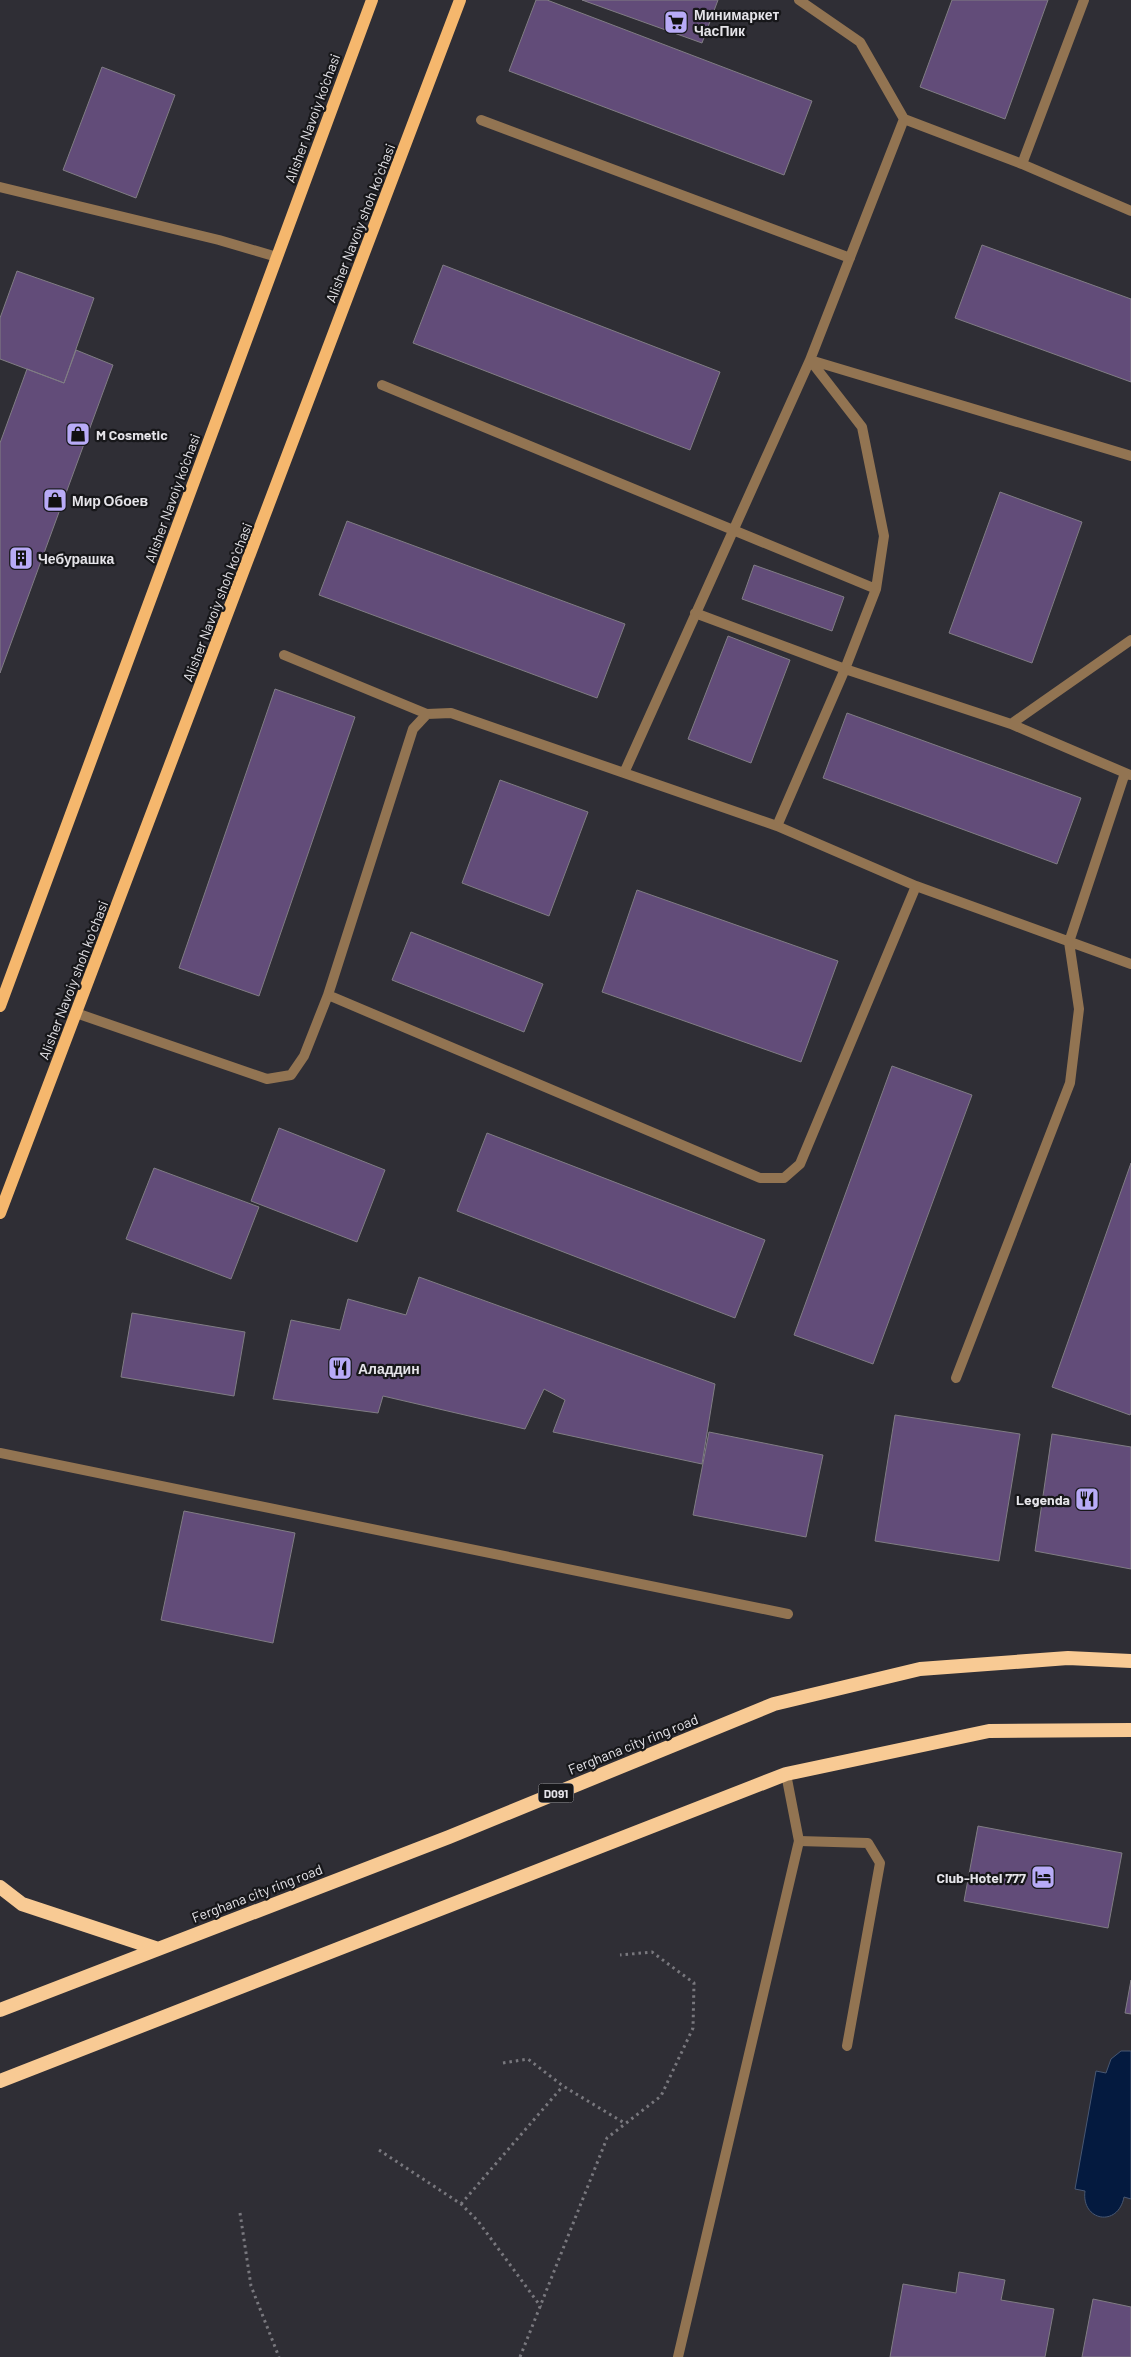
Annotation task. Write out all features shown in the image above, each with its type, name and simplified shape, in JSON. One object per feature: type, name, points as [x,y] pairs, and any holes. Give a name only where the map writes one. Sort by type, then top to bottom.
[{"type":"highway","name":"Ferghana city ring road","points":[[0,2010],[450,1836],[774,1704],[920,1669],[1068,1658],[1131,1661]]},
{"type":"highway","points":[[0,2081],[786,1774],[989,1731],[1131,1730]]},
{"type":"highway","points":[[0,1887],[22,1904],[158,1949]]},
{"type":"highway","points":[[0,2088],[15,2075]]},
{"type":"main road","name":"Alisher Navoiy ko'chasi","points":[[0,1006],[372,0]]},
{"type":"main road","name":"Alisher Navoiy shoh koʻchasi","points":[[0,1213],[460,0]]},
{"type":"street","points":[[799,0],[860,42],[904,119],[1022,164],[1131,211]]},
{"type":"street","points":[[1022,164],[1084,0]]},
{"type":"street","points":[[624,773],[810,360],[904,119]]},
{"type":"street","points":[[481,120],[850,258]]},
{"type":"street","points":[[0,187],[219,240],[277,257]]},
{"type":"street","points":[[810,360],[1131,456]]},
{"type":"street","points":[[777,826],[845,669],[876,589],[884,536],[862,428],[810,360]]},
{"type":"street","points":[[382,385],[733,528],[876,589]]},
{"type":"street","points":[[695,613],[845,669],[1011,724],[1128,774],[1068,942],[1079,1009],[1070,1083],[956,1378]]},
{"type":"street","points":[[1011,724],[1131,640]]},
{"type":"street","points":[[284,655],[428,714],[451,713],[777,826],[916,886],[1131,964]]},
{"type":"street","points":[[76,1012],[267,1080],[291,1075],[304,1056],[328,995],[413,729],[428,714]]},
{"type":"street","points":[[328,995],[760,1178],[784,1178],[800,1164],[916,886]]},
{"type":"street","points":[[0,1453],[788,1614]]},
{"type":"street","points":[[678,2357],[799,1841],[786,1774]]},
{"type":"street","points":[[799,1841],[868,1843],[880,1863],[847,2046]]},
{"type":"path","points":[[520,2357],[607,2138],[662,2096],[693,2028],[694,1983],[652,1952],[620,1955]]},
{"type":"path","points":[[503,2064],[528,2059],[563,2086],[626,2124]]},
{"type":"path","points":[[461,2204],[563,2086]]},
{"type":"path","points":[[379,2150],[461,2204],[478,2222],[541,2308]]},
{"type":"path","points":[[240,2213],[251,2286],[279,2357]]},
{"type":"water","points":[[1121,2051],[1131,2051],[1131,2199],[1124,2197],[1115,2213],[1108,2217],[1101,2217],[1089,2209],[1085,2201],[1085,2191],[1075,2189],[1096,2071],[1106,2073],[1111,2059]]},
{"type":"building","points":[[536,0],[547,0],[812,101],[784,175],[509,71]]},
{"type":"building","name":"Минимаркет ЧасПик","points":[[582,0],[718,0],[702,43]]},
{"type":"building","points":[[952,0],[1048,0],[1005,119],[920,87]]},
{"type":"building","points":[[102,67],[175,95],[136,198],[63,170]]},
{"type":"building","points":[[982,245],[1131,299],[1131,382],[955,318]]},
{"type":"building","points":[[443,265],[720,372],[690,450],[413,343]]},
{"type":"building","points":[[17,271],[94,298],[64,383],[0,359],[0,318]]},
{"type":"building","name":"Чебурашка","points":[[76,350],[113,365],[0,673],[0,443],[27,369],[64,383]]},
{"type":"building","points":[[1000,492],[1082,522],[1032,663],[949,633]]},
{"type":"building","points":[[347,521],[625,624],[597,698],[319,595]]},
{"type":"building","points":[[754,565],[844,597],[832,631],[742,599]]},
{"type":"building","points":[[728,636],[790,660],[751,763],[688,739]]},
{"type":"building","points":[[275,689],[355,717],[259,996],[179,968]]},
{"type":"building","points":[[847,713],[1081,798],[1057,864],[823,778]]},
{"type":"building","points":[[500,780],[588,812],[549,916],[462,883]]},
{"type":"building","points":[[637,890],[838,961],[801,1062],[602,992]]},
{"type":"building","points":[[411,932],[543,984],[524,1032],[392,980]]},
{"type":"building","points":[[892,1066],[972,1095],[873,1364],[794,1335]]},
{"type":"building","points":[[279,1128],[385,1170],[357,1242],[251,1201]]},
{"type":"building","points":[[487,1133],[765,1240],[735,1318],[457,1211]]},
{"type":"building","points":[[1131,1163],[1131,1413],[1130,1415],[1052,1387]]},
{"type":"building","points":[[154,1168],[259,1207],[231,1279],[126,1239]]},
{"type":"building","points":[[419,1277],[715,1384],[702,1464],[553,1432],[565,1400],[544,1389],[525,1429],[383,1396],[378,1413],[273,1399],[291,1320],[340,1330],[348,1299],[406,1315]]},
{"type":"building","points":[[132,1313],[245,1332],[234,1396],[121,1377]]},
{"type":"building","points":[[895,1415],[1020,1434],[999,1561],[875,1541]]},
{"type":"building","points":[[709,1432],[823,1455],[806,1537],[693,1515]]},
{"type":"building","name":"Legenda","points":[[1052,1434],[1131,1447],[1131,1569],[1035,1551]]},
{"type":"building","points":[[184,1511],[295,1533],[273,1643],[161,1620]]},
{"type":"building","name":"Club-Hotel 777","points":[[978,1826],[1122,1853],[1108,1928],[964,1901]]},
{"type":"building","points":[[1131,1980],[1131,2014],[1125,2013]]},
{"type":"building","points":[[959,2272],[1005,2280],[1001,2300],[1054,2309],[1045,2357],[890,2357],[903,2284],[956,2293]]},
{"type":"building","points":[[1093,2299],[1131,2307],[1131,2357],[1082,2357]]},
{"type":"place","name":"Минимаркет ЧасПик","points":[[676,22]]},
{"type":"place","name":"M Cosmetic","points":[[78,434]]},
{"type":"place","name":"Мир Обоев","points":[[55,500]]},
{"type":"place","name":"Чебурашка","points":[[21,558]]},
{"type":"place","name":"Аладдин","points":[[340,1368]]},
{"type":"place","name":"Legenda","points":[[1087,1499]]},
{"type":"place","name":"Club-Hotel 777","points":[[1043,1877]]}]
